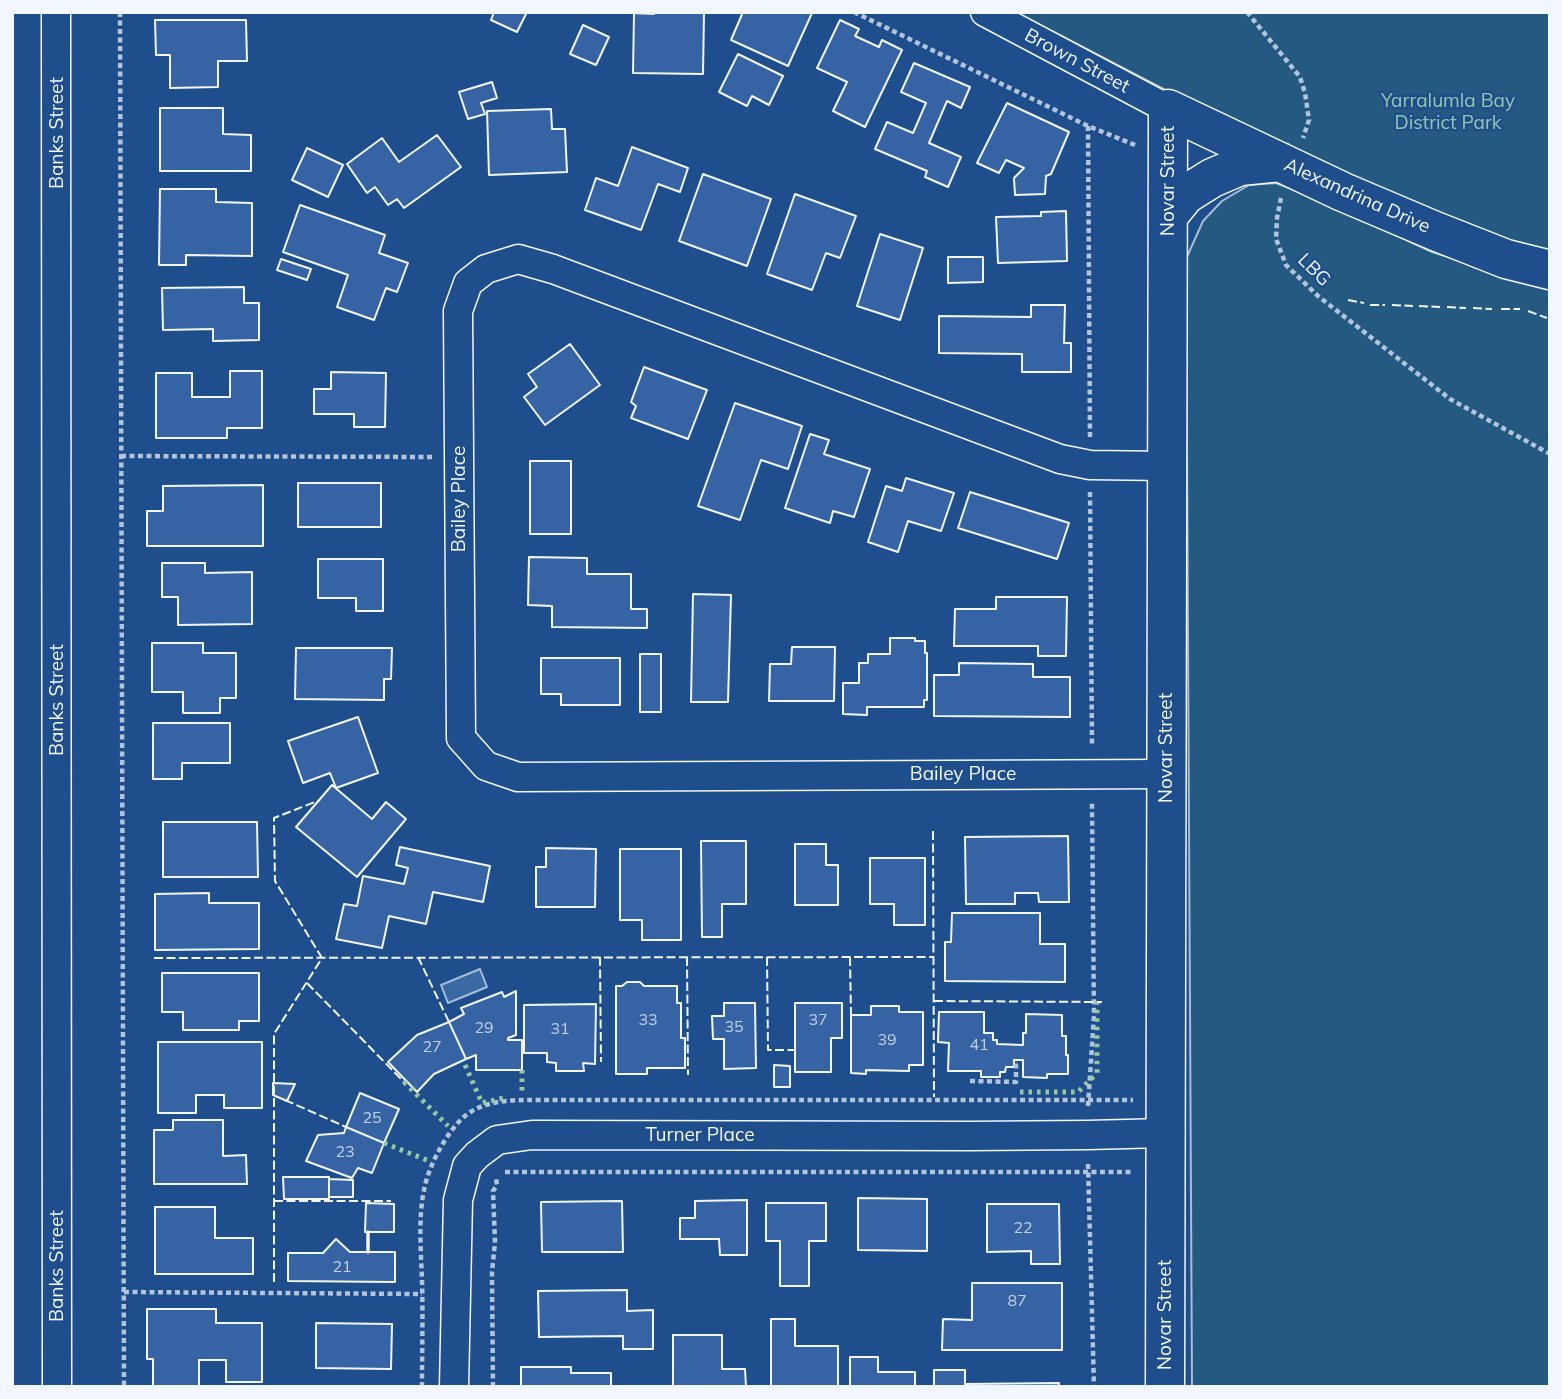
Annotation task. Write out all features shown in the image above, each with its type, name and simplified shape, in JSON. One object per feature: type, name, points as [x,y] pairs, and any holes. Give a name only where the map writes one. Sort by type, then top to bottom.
[{"type":"main road","name":"Novar Street","points":[[1164,1387],[1168,109]]},
{"type":"main road","name":"Alexandrina Drive","points":[[1168,109],[1343,192],[1482,250],[1550,270]]},
{"type":"main road","points":[[1168,216],[1185,195],[1212,177],[1240,166],[1287,165]]},
{"type":"street","name":"Banks Street","points":[[57,12],[57,1387]]},
{"type":"street","name":"Brown Street","points":[[985,12],[1168,109]]},
{"type":"street","name":"Bailey Place","points":[[1166,774],[518,777],[486,766],[461,738],[458,312],[468,283],[486,269],[518,258],[1060,459],[1098,466],[1167,466]]},
{"type":"street","name":"Turner Place","points":[[454,1387],[458,1200],[467,1166],[497,1140],[532,1135],[996,1136],[1165,1133]]},
{"type":"path","points":[[120,12],[124,1387]]},
{"type":"path","points":[[854,12],[1088,126],[1168,158]]},
{"type":"path","name":"LBG","points":[[1247,12],[1300,77],[1309,120],[1287,165],[1277,218],[1276,239],[1286,265],[1318,296],[1450,398],[1550,454]]},
{"type":"path","points":[[121,456],[459,457]]},
{"type":"path","points":[[970,1081],[1016,1082],[1016,1060]]},
{"type":"path","points":[[493,1387],[493,1191],[497,1185],[496,1179],[505,1172],[1165,1172]]},
{"type":"path","points":[[124,1292],[422,1294],[422,1387]]},
{"type":"green space","name":"Yarralumla Bay District Park","points":[[1015,12],[1550,12],[1550,255],[1449,220],[1177,96]]},
{"type":"green space","points":[[1276,183],[1327,203],[1432,252],[1550,289],[1550,1387],[1192,1387],[1186,259],[1203,221],[1222,201],[1249,185]]},
{"type":"shaded area","points":[[480,969],[487,987],[448,1003],[441,985]]},
{"type":"building","points":[[494,12],[527,12],[517,32],[491,20]]},
{"type":"building","points":[[704,12],[703,74],[633,73],[634,13]]},
{"type":"building","points":[[743,12],[812,13],[788,66],[731,40]]},
{"type":"building","points":[[155,20],[246,20],[247,61],[218,61],[218,87],[170,88],[170,55],[156,55]]},
{"type":"building","points":[[840,20],[859,29],[855,36],[879,47],[882,40],[902,50],[865,127],[833,111],[847,82],[817,68]]},
{"type":"building","points":[[583,25],[609,37],[596,65],[570,54]]},
{"type":"building","points":[[738,54],[783,76],[769,105],[752,96],[747,106],[719,92]]},
{"type":"building","points":[[914,63],[970,87],[961,108],[947,101],[929,143],[961,157],[948,187],[925,177],[927,171],[875,149],[887,122],[913,133],[926,103],[901,92]]},
{"type":"building","points":[[492,82],[497,98],[481,103],[485,114],[468,119],[459,92]]},
{"type":"building","points":[[1007,103],[1069,132],[1051,174],[1046,176],[1045,194],[1015,195],[1014,178],[1024,168],[1006,160],[999,173],[977,163]]},
{"type":"building","points":[[160,108],[223,108],[223,134],[251,135],[251,171],[160,171]]},
{"type":"building","points":[[551,109],[552,129],[565,129],[567,172],[489,175],[487,111]]},
{"type":"building","points":[[437,135],[461,167],[404,208],[397,199],[388,205],[375,187],[367,193],[347,164],[382,138],[399,162]]},
{"type":"building","points":[[632,147],[688,168],[680,192],[658,184],[641,230],[585,210],[596,178],[618,186]]},
{"type":"building","points":[[307,148],[343,165],[328,197],[292,180]]},
{"type":"building","points":[[703,174],[771,199],[747,266],[679,241]]},
{"type":"building","points":[[160,189],[216,189],[216,202],[252,203],[252,256],[186,255],[186,265],[159,265]]},
{"type":"building","points":[[795,194],[856,216],[840,258],[826,253],[812,290],[767,274]]},
{"type":"building","points":[[300,205],[385,235],[379,253],[408,263],[397,292],[386,288],[374,320],[337,307],[348,275],[283,252]]},
{"type":"building","points":[[1066,211],[1067,261],[998,263],[996,217],[1041,216],[1041,212]]},
{"type":"building","points":[[880,234],[923,248],[900,320],[857,306]]},
{"type":"building","points":[[948,257],[983,257],[983,282],[948,283]]},
{"type":"building","points":[[281,259],[311,269],[307,280],[277,270]]},
{"type":"building","points":[[244,287],[244,303],[259,303],[259,340],[213,341],[213,329],[163,330],[162,288]]},
{"type":"building","points":[[1031,305],[1065,305],[1064,343],[1071,343],[1071,372],[1022,372],[1022,354],[939,353],[939,316],[1031,317]]},
{"type":"building","points":[[570,344],[600,385],[545,425],[524,397],[537,387],[528,374]]},
{"type":"building","points":[[644,367],[707,390],[688,439],[631,418],[636,406],[631,402]]},
{"type":"building","points":[[230,371],[262,371],[262,428],[227,428],[227,438],[156,438],[156,373],[192,373],[192,397],[230,397]]},
{"type":"building","points":[[331,372],[386,373],[385,427],[354,427],[354,414],[314,414],[314,389],[331,389]]},
{"type":"building","points":[[735,403],[802,426],[788,469],[761,460],[740,520],[698,506]]},
{"type":"building","points":[[810,434],[829,440],[824,454],[870,469],[854,517],[833,511],[830,523],[785,508]]},
{"type":"building","points":[[530,461],[571,461],[571,534],[530,534]]},
{"type":"building","points":[[906,478],[954,493],[941,531],[908,521],[898,552],[868,542],[886,486],[902,491]]},
{"type":"building","points":[[298,483],[381,483],[381,527],[298,527]]},
{"type":"building","points":[[263,485],[263,546],[147,546],[147,511],[163,511],[163,486]]},
{"type":"building","points":[[970,492],[1069,523],[1057,559],[958,528]]},
{"type":"building","points":[[529,557],[587,558],[587,574],[631,574],[631,609],[647,609],[647,628],[552,627],[552,606],[528,605]]},
{"type":"building","points":[[318,559],[383,559],[383,611],[356,611],[356,598],[318,598]]},
{"type":"building","points":[[162,563],[205,563],[205,573],[252,572],[252,624],[178,625],[178,597],[162,597]]},
{"type":"building","points":[[693,594],[731,595],[728,702],[691,702]]},
{"type":"building","points":[[996,597],[1067,597],[1066,656],[1038,656],[1038,646],[954,646],[955,609],[996,609]]},
{"type":"building","points":[[890,638],[915,638],[915,641],[925,641],[927,700],[924,700],[924,707],[867,707],[867,715],[843,714],[843,683],[859,683],[859,663],[868,663],[868,654],[890,654]]},
{"type":"building","points":[[152,643],[203,643],[203,653],[236,653],[236,698],[220,698],[220,713],[183,713],[183,692],[152,692]]},
{"type":"building","points":[[792,647],[835,647],[834,701],[769,701],[770,664],[791,664]]},
{"type":"building","points":[[296,648],[392,648],[391,679],[384,679],[384,700],[295,699]]},
{"type":"building","points":[[640,654],[661,654],[661,712],[640,712]]},
{"type":"building","points":[[541,658],[620,658],[620,705],[561,705],[561,694],[541,694]]},
{"type":"building","points":[[959,663],[1033,664],[1033,677],[1070,677],[1070,717],[934,716],[934,675],[959,675]]},
{"type":"building","points":[[358,717],[378,773],[336,788],[330,773],[303,783],[288,741]]},
{"type":"building","points":[[153,723],[230,723],[230,763],[182,763],[182,779],[153,779]]},
{"type":"building","points":[[332,785],[372,819],[386,802],[406,819],[357,877],[296,827]]},
{"type":"building","points":[[163,822],[257,822],[258,877],[163,877]]},
{"type":"building","points":[[1068,836],[1069,902],[1039,902],[1038,893],[1015,893],[1015,904],[966,904],[965,837]]},
{"type":"building","points":[[701,841],[746,841],[746,904],[722,904],[722,937],[702,937]]},
{"type":"building","points":[[795,844],[826,844],[826,865],[838,865],[838,905],[795,905]]},
{"type":"building","points":[[400,847],[490,866],[483,902],[433,892],[426,924],[389,916],[382,948],[336,939],[344,904],[357,906],[363,876],[404,884],[408,868],[396,865]]},
{"type":"building","points":[[546,848],[596,849],[595,907],[536,907],[536,867],[546,867]]},
{"type":"building","points":[[620,849],[681,849],[681,940],[642,940],[642,920],[620,920]]},
{"type":"building","points":[[870,858],[925,858],[925,925],[894,925],[894,904],[870,904]]},
{"type":"building","points":[[209,893],[209,903],[259,903],[259,949],[155,950],[155,894]]},
{"type":"building","points":[[952,913],[1040,913],[1040,944],[1065,944],[1065,982],[945,981],[945,942],[951,942]]},
{"type":"building","points":[[162,973],[259,973],[259,1021],[239,1021],[239,1030],[183,1030],[183,1012],[162,1012]]},
{"type":"building","points":[[627,982],[640,982],[644,986],[677,986],[677,1003],[681,1003],[681,1038],[685,1038],[685,1068],[647,1068],[647,1074],[616,1074],[616,986]]},
{"type":"building","points":[[516,991],[516,1035],[508,1040],[522,1040],[522,1070],[476,1070],[476,1055],[466,1059],[449,1022],[464,1014],[461,1008],[502,992],[504,997]]},
{"type":"building","points":[[724,1003],[755,1003],[756,1068],[724,1069],[724,1039],[713,1039],[712,1016],[724,1016]]},
{"type":"building","points":[[795,1003],[842,1003],[842,1038],[831,1038],[831,1072],[795,1072]]},
{"type":"building","points":[[596,1004],[595,1064],[583,1063],[584,1071],[556,1071],[556,1063],[547,1062],[547,1053],[524,1053],[524,1005]]},
{"type":"building","points":[[871,1006],[899,1006],[899,1012],[923,1012],[923,1065],[909,1065],[909,1071],[866,1070],[866,1074],[851,1073],[851,1015],[871,1015]]},
{"type":"building","points":[[939,1012],[984,1012],[984,1033],[993,1033],[993,1040],[997,1040],[997,1044],[1023,1045],[1026,1014],[1062,1015],[1062,1036],[1066,1036],[1068,1074],[1047,1074],[1047,1078],[1023,1077],[1023,1060],[1014,1060],[1014,1067],[1006,1067],[1005,1072],[1000,1072],[1000,1077],[981,1077],[981,1071],[948,1071],[949,1043],[938,1042]]},
{"type":"building","points":[[449,1022],[466,1059],[434,1074],[417,1092],[388,1062],[417,1035]]},
{"type":"building","points":[[158,1042],[262,1042],[262,1108],[224,1108],[224,1095],[196,1095],[196,1113],[158,1113]]},
{"type":"building","points":[[774,1065],[790,1066],[790,1087],[774,1087]]},
{"type":"building","points":[[273,1083],[295,1084],[287,1101],[273,1095]]},
{"type":"building","points":[[360,1093],[399,1109],[384,1143],[346,1127]]},
{"type":"building","points":[[173,1120],[223,1120],[223,1156],[246,1155],[247,1184],[154,1184],[154,1130],[173,1130]]},
{"type":"building","points":[[346,1127],[384,1143],[372,1173],[358,1168],[352,1178],[306,1161],[318,1135],[344,1133]]},
{"type":"building","points":[[283,1177],[329,1177],[329,1199],[284,1199]]},
{"type":"building","points":[[329,1179],[353,1180],[353,1197],[329,1197]]},
{"type":"building","points":[[858,1198],[927,1199],[927,1251],[858,1250]]},
{"type":"building","points":[[747,1200],[747,1255],[720,1255],[719,1239],[680,1239],[680,1218],[695,1218],[695,1201]]},
{"type":"building","points":[[622,1201],[623,1252],[542,1252],[541,1202]]},
{"type":"building","points":[[366,1203],[394,1204],[394,1232],[365,1232]]},
{"type":"building","points":[[766,1203],[826,1203],[826,1241],[809,1241],[809,1286],[780,1286],[780,1241],[766,1241]]},
{"type":"building","points":[[987,1204],[1059,1204],[1060,1264],[1031,1264],[1031,1251],[987,1252]]},
{"type":"building","points":[[155,1207],[215,1207],[215,1238],[253,1238],[253,1274],[155,1274]]},
{"type":"building","points":[[336,1239],[350,1252],[395,1252],[395,1282],[288,1281],[288,1253],[323,1253]]},
{"type":"building","points":[[972,1283],[1062,1283],[1062,1350],[942,1350],[943,1319],[972,1320]]},
{"type":"building","points":[[627,1290],[627,1311],[653,1310],[653,1349],[623,1349],[623,1336],[539,1337],[538,1291]]},
{"type":"building","points":[[147,1309],[216,1309],[216,1323],[262,1323],[262,1382],[226,1382],[226,1360],[199,1360],[199,1387],[153,1387],[153,1359],[147,1359]]},
{"type":"building","points":[[771,1319],[795,1319],[795,1346],[838,1346],[838,1387],[771,1387]]},
{"type":"building","points":[[316,1323],[392,1324],[391,1369],[316,1368]]},
{"type":"building","points":[[673,1335],[722,1335],[722,1369],[745,1369],[746,1387],[673,1387]]},
{"type":"building","points":[[850,1357],[878,1357],[878,1372],[915,1372],[915,1387],[850,1387]]},
{"type":"building","points":[[521,1367],[571,1367],[571,1373],[611,1373],[611,1387],[521,1387]]},
{"type":"building","points":[[934,1370],[965,1370],[965,1384],[1059,1383],[1059,1387],[934,1387]]},
{"type":"hedge","points":[[1020,1092],[1078,1092],[1097,1073],[1097,1003]]},
{"type":"hedge","points":[[465,1065],[482,1103],[504,1098]]},
{"type":"hedge","points":[[522,1070],[522,1095]]},
{"type":"hedge","points":[[404,1082],[448,1126]]},
{"type":"hedge","points":[[384,1143],[429,1161]]},
{"type":"fence","points":[[1348,300],[1364,303]]},
{"type":"fence","points":[[1370,305],[1385,305]]},
{"type":"fence","points":[[1392,305],[1413,306]]},
{"type":"fence","points":[[1419,306],[1440,307]]},
{"type":"fence","points":[[1447,307],[1466,308]]},
{"type":"fence","points":[[1473,308],[1492,309]]},
{"type":"fence","points":[[1501,309],[1520,309]]},
{"type":"fence","points":[[1528,311],[1547,318]]},
{"type":"fence","points":[[274,1282],[274,1034],[322,958],[275,881],[274,818],[320,800]]},
{"type":"fence","points":[[933,831],[934,1097]]},
{"type":"fence","points":[[418,957],[449,1022]]},
{"type":"fence","points":[[600,957],[601,1062]]},
{"type":"fence","points":[[687,957],[688,1075]]},
{"type":"fence","points":[[767,957],[768,1050],[795,1050]]},
{"type":"fence","points":[[850,957],[851,1015]]},
{"type":"fence","points":[[154,958],[934,957]]},
{"type":"fence","points":[[307,983],[404,1082]]},
{"type":"fence","points":[[934,1001],[1102,1002]]},
{"type":"fence","points":[[285,1100],[346,1127]]},
{"type":"fence","points":[[274,1201],[391,1201]]},
{"type":"wall","points":[[368,1232],[368,1252]]}]
